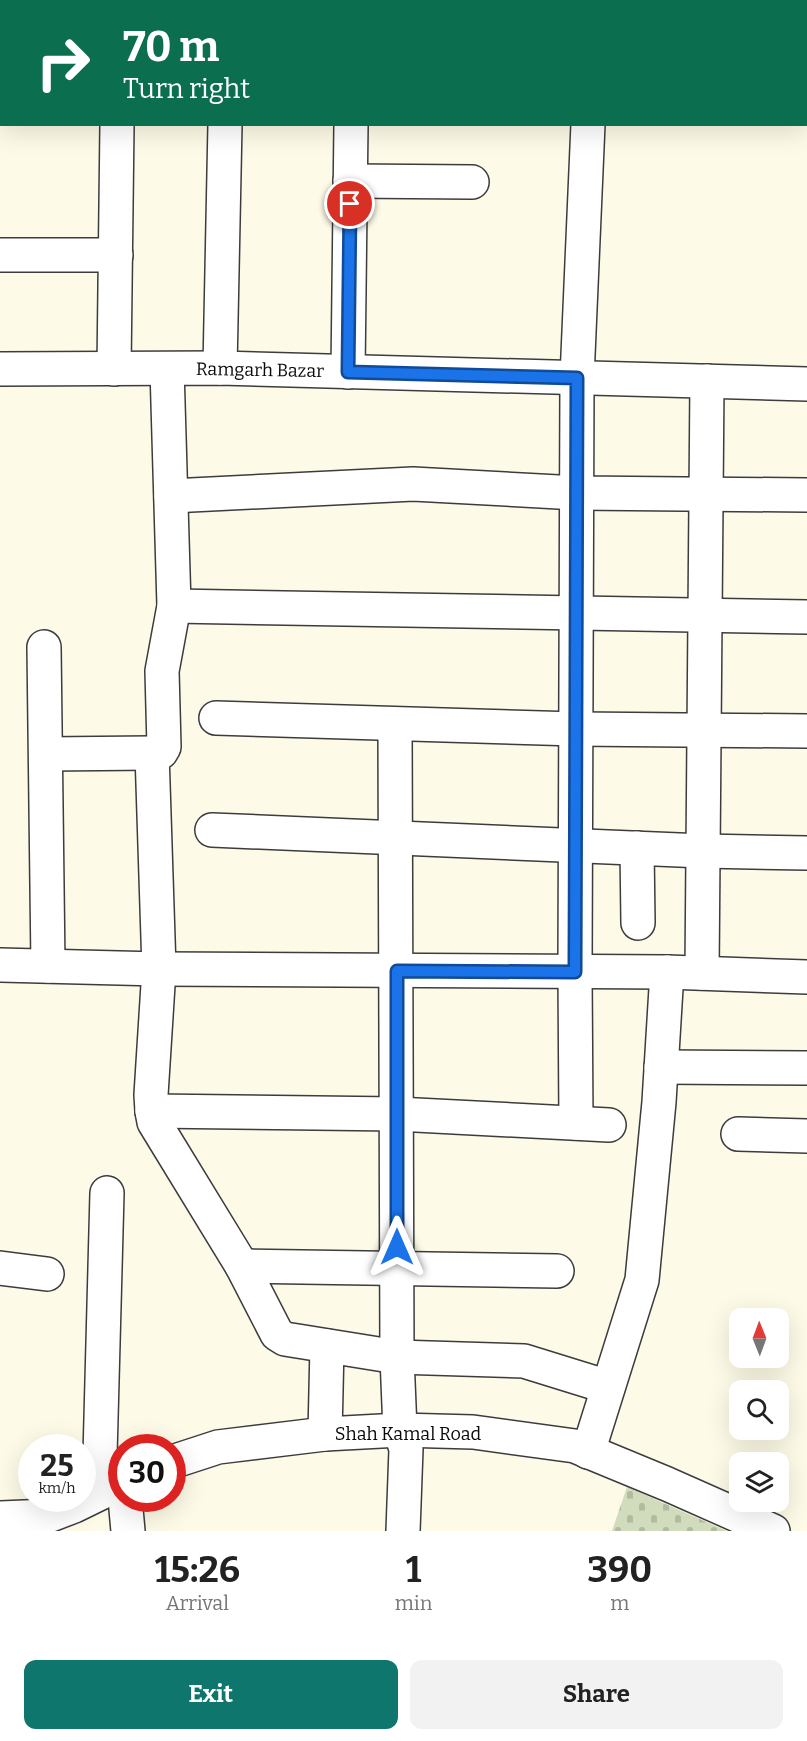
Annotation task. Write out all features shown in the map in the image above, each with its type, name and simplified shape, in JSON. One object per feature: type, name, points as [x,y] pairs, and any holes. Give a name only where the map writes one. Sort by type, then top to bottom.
[{"type":"street","points":[[114,369],[117,126]]},
{"type":"street","points":[[220,368],[225,126]]},
{"type":"street","points":[[348,372],[351,126]]},
{"type":"street","points":[[576,1123],[577,378],[588,126]]},
{"type":"street","points":[[351,181],[472,182]]},
{"type":"street","points":[[0,255],[116,255]]},
{"type":"street","name":"Ramgarh Bazar","points":[[0,369],[220,368],[807,384]]},
{"type":"street","points":[[46,754],[164,751],[162,670],[174,606],[167,369]]},
{"type":"street","points":[[702,974],[707,381]]},
{"type":"street","points":[[171,496],[413,484],[577,493],[807,495]]},
{"type":"street","points":[[174,606],[807,617]]},
{"type":"street","points":[[44,647],[48,966]]},
{"type":"street","points":[[216,718],[576,729],[807,731]]},
{"type":"street","points":[[395,724],[397,1357],[400,1430],[406,1449],[403,1531]]},
{"type":"street","points":[[152,753],[159,969],[151,1095],[154,1122],[242,1266],[277,1334],[285,1339],[397,1357],[524,1361],[609,1387]]},
{"type":"street","points":[[212,830],[703,851],[807,853]]},
{"type":"street","points":[[637,848],[638,923]]},
{"type":"street","points":[[0,965],[159,969],[668,972],[807,977]]},
{"type":"street","points":[[588,1452],[642,1280],[652,1190],[668,972]]},
{"type":"street","points":[[661,1067],[807,1068]]},
{"type":"street","points":[[152,1111],[397,1114],[609,1125]]},
{"type":"street","points":[[738,1134],[807,1136]]},
{"type":"street","points":[[107,1193],[113,1434]]},
{"type":"street","points":[[242,1266],[557,1271]]},
{"type":"street","points":[[0,1268],[47,1274]]},
{"type":"street","points":[[325,1434],[327,1346]]},
{"type":"street","name":"Shah Kamal Road","points":[[186,1457],[218,1447],[325,1434],[400,1430],[473,1432],[575,1446],[773,1531]]},
{"type":"street","points":[[6,1522],[48,1516],[108,1494]]},
{"type":"street","points":[[122,1512],[128,1531]]},
{"type":"green space","points":[[627,1487],[727,1531],[612,1531]]},
{"type":"route","points":[[350,204],[348,372],[577,378],[575,972],[397,971],[397,1247]]}]
